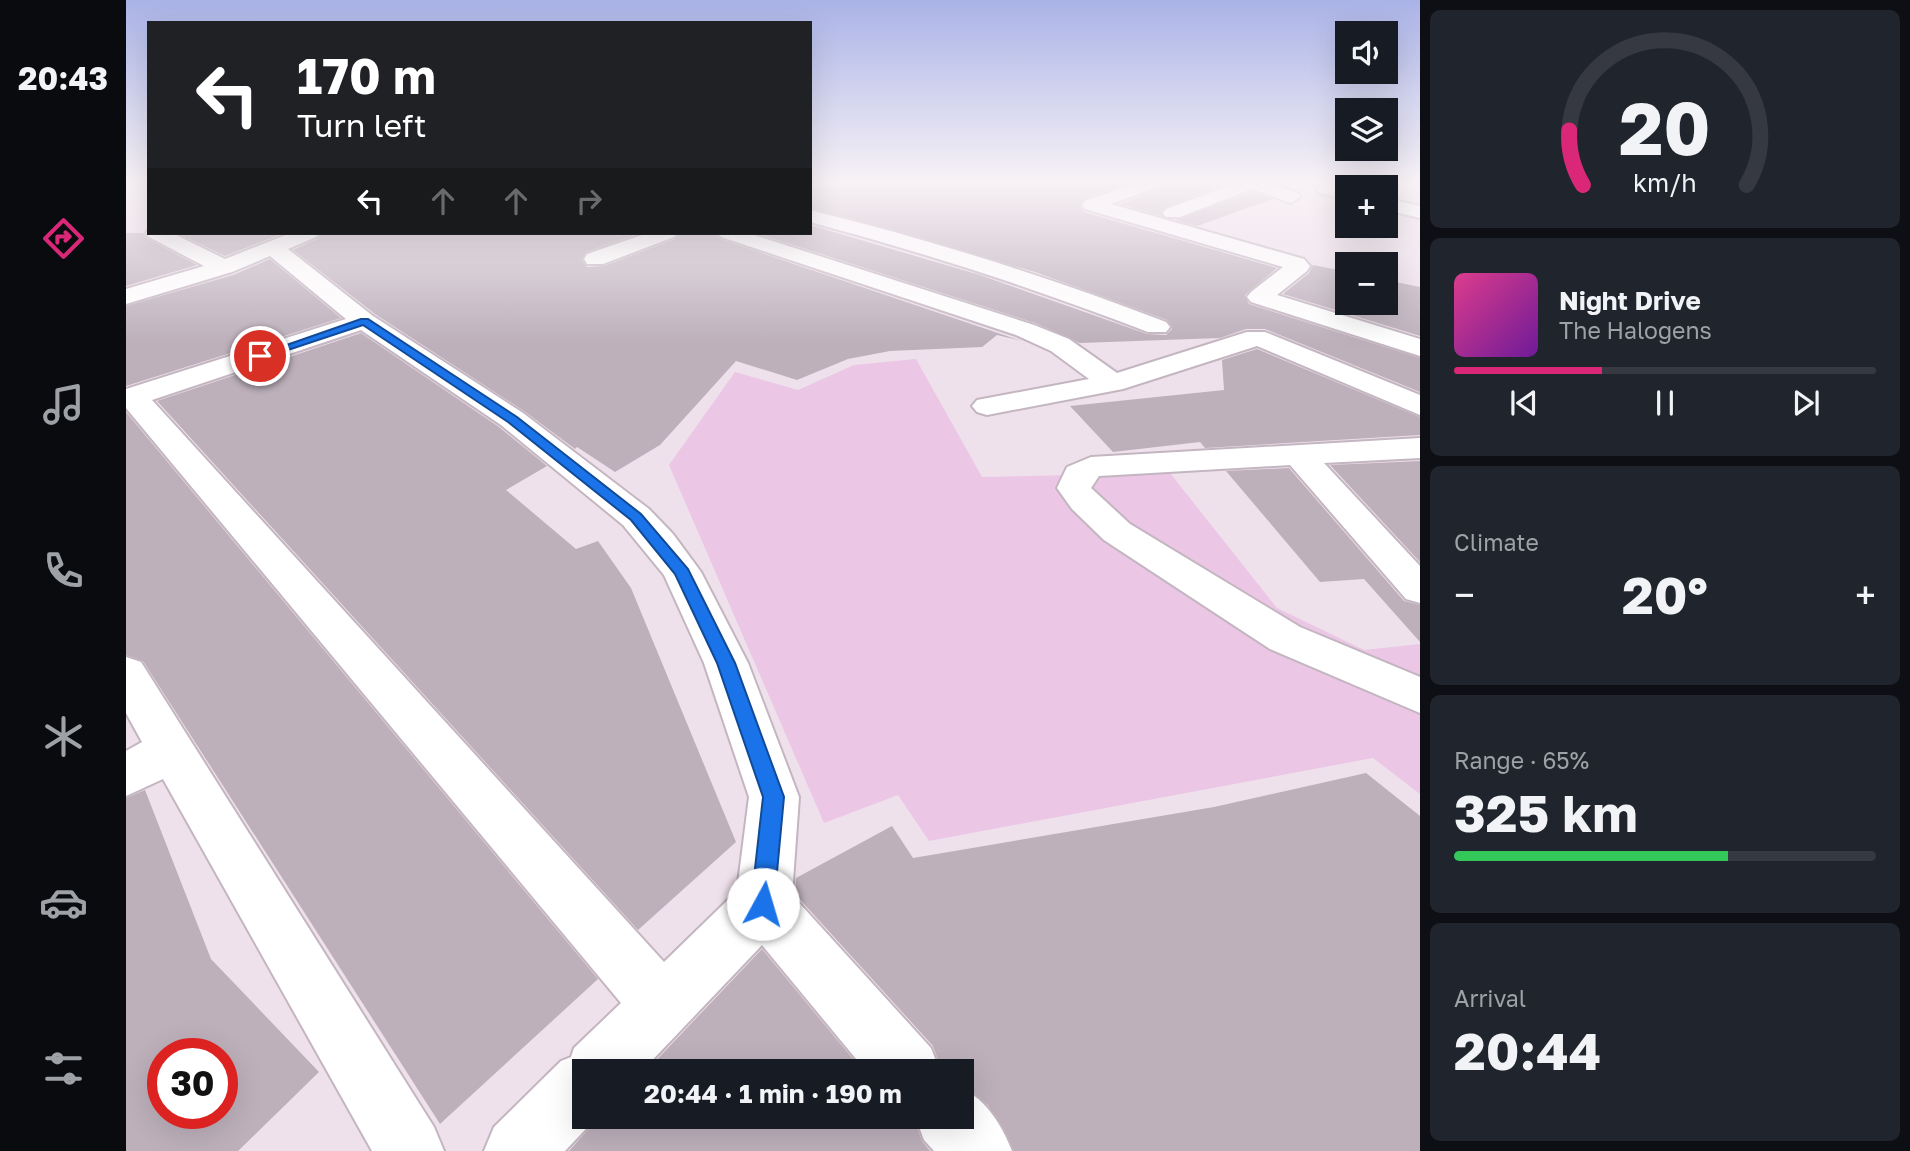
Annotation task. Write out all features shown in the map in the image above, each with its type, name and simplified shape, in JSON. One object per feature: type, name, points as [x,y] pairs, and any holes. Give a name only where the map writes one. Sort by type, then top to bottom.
[{"type":"street","points":[[162,236],[224,267]]},
{"type":"street","points":[[595,259],[659,236]]},
{"type":"street","points":[[736,236],[1025,330],[1060,345],[1113,383]]},
{"type":"street","points":[[886,236],[937,249],[1061,290],[1157,327]]},
{"type":"street","points":[[1198,236],[1299,265],[1292,274],[1259,297],[1420,348]]},
{"type":"street","points":[[126,297],[224,267],[291,240],[364,321],[512,419],[636,517],[682,572],[726,663],[774,797],[763,904],[609,1059]]},
{"type":"street","points":[[364,321],[130,398],[662,1005]]},
{"type":"street","points":[[987,405],[1113,383],[1256,338],[1274,343],[1420,406]]},
{"type":"street","points":[[1420,448],[1091,467],[1079,474],[1074,488],[1084,502],[1117,532],[1285,638],[1420,696]]},
{"type":"street","points":[[1300,457],[1420,590]]},
{"type":"street","points":[[126,674],[149,763],[410,1151]]},
{"type":"street","points":[[763,904],[898,1059]]},
{"type":"street","points":[[518,1151],[572,1096]]},
{"type":"street","points":[[959,1129],[978,1151]]},
{"type":"shaded area","points":[[916,359],[982,477],[1170,473],[1277,608],[1364,650],[1420,644],[1420,794],[1373,758],[929,841],[898,795],[824,823],[669,465],[735,372],[798,390],[854,365]]},
{"type":"building","points":[[126,236],[145,236],[197,265],[126,286]]},
{"type":"building","points":[[183,236],[277,236],[225,256]]},
{"type":"building","points":[[320,236],[633,236],[586,252],[582,260],[587,267],[604,266],[678,236],[717,236],[720,239],[1022,341],[997,335],[982,347],[890,351],[848,359],[797,380],[736,361],[660,445],[615,472],[577,447],[575,449],[524,411],[375,314],[293,250]]},
{"type":"building","points":[[764,236],[846,236],[980,275],[1147,334],[1166,335],[1172,329],[1167,320],[1035,272],[907,236],[1166,236],[1277,268],[1245,295],[1249,304],[1420,358],[1420,392],[1265,329],[1246,329],[1220,338],[1080,343],[1035,323]]},
{"type":"building","points":[[270,259],[341,318],[126,386],[126,306],[233,275]]},
{"type":"building","points":[[1313,265],[1335,269],[1335,310],[1283,294],[1309,273]]},
{"type":"building","points":[[1398,282],[1420,287],[1420,336],[1352,315],[1398,315]]},
{"type":"building","points":[[361,333],[499,427],[547,466],[506,490],[576,549],[598,541],[631,588],[736,842],[638,930],[157,401]]},
{"type":"building","points":[[1257,349],[1420,417],[1420,435],[1205,448],[1200,442],[1113,452],[1070,406],[1224,390],[1222,360]]},
{"type":"building","points":[[126,412],[598,979],[440,1124],[143,661],[126,655]]},
{"type":"building","points":[[1420,461],[1420,562],[1330,465]]},
{"type":"building","points":[[1289,468],[1404,601],[1420,605],[1420,642],[1364,579],[1320,582],[1226,471]]},
{"type":"building","points":[[1366,773],[1420,816],[1420,1151],[1014,1151],[988,1105],[974,1095],[974,1059],[938,1059],[933,1046],[795,894],[796,878],[892,826],[913,858],[1214,807]]},
{"type":"building","points":[[145,790],[211,959],[319,1072],[238,1151],[126,1151],[126,798]]},
{"type":"building","points":[[762,949],[853,1059],[657,1059]]},
{"type":"building","points":[[588,1129],[918,1129],[930,1151],[569,1151]]},
{"type":"route","points":[[260,356],[364,321],[512,419],[636,517],[660,542],[682,572],[726,663],[774,797],[763,904]]}]
